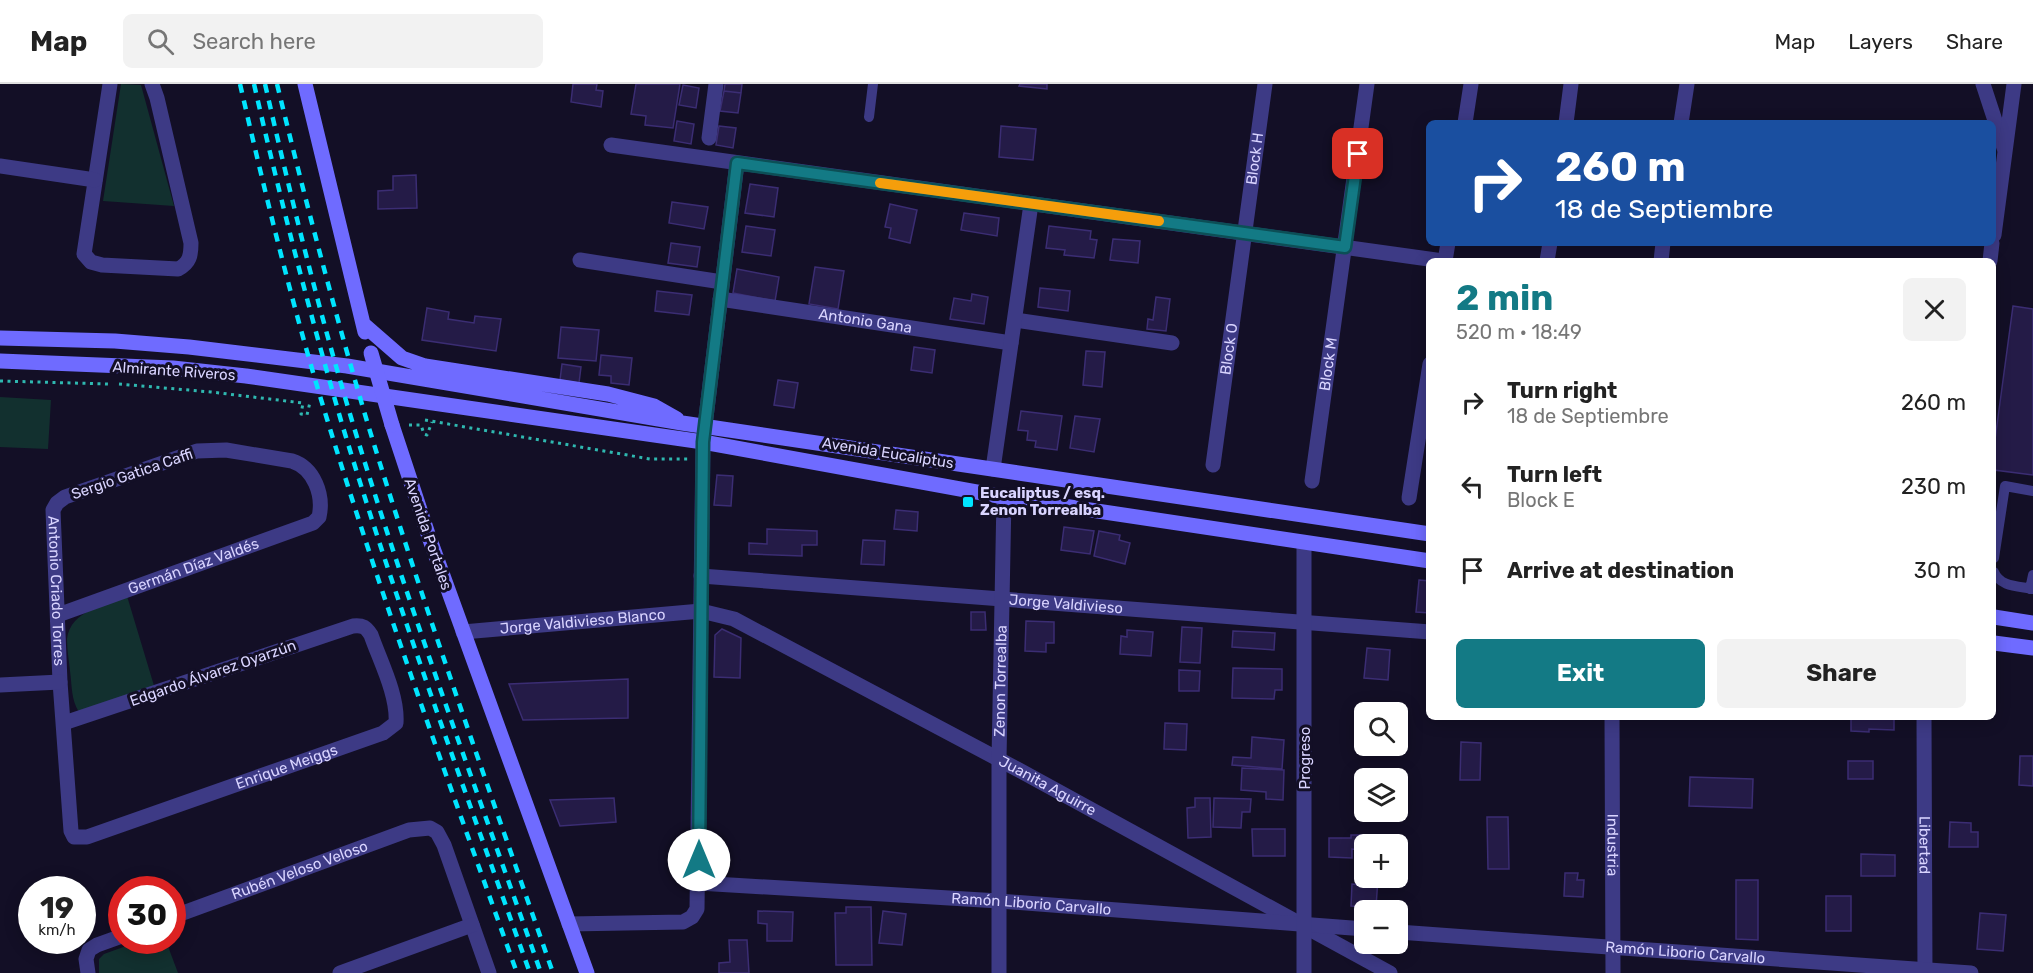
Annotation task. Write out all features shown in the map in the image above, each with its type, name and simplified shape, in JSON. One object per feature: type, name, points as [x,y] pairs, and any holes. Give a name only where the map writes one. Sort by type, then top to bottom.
[{"type":"main road","name":"Avenida Portales","points":[[305,84],[363,324],[392,425],[463,632],[587,973]]},
{"type":"main road","points":[[363,324],[402,358],[418,364],[608,394],[654,406],[682,423]]},
{"type":"main road","name":"Almirante Riveros","points":[[0,338],[189,347],[347,366]]},
{"type":"main road","name":"Almirante Riveros","points":[[0,361],[173,368],[246,376],[348,392]]},
{"type":"main road","name":"Avenida Eucaliptus","points":[[347,366],[682,423],[1426,533]]},
{"type":"main road","name":"Avenida Eucaliptus","points":[[348,392],[703,442],[1004,497],[1426,560]]},
{"type":"main road","points":[[1996,617],[2033,623]]},
{"type":"main road","points":[[1996,643],[2033,648]]},
{"type":"street","points":[[110,84],[84,254],[91,262],[102,265],[178,269],[185,266],[190,257],[191,243],[158,98],[152,84]]},
{"type":"street","points":[[709,138],[716,84]]},
{"type":"street","name":"Block H","points":[[1245,233],[1265,84]]},
{"type":"street","name":"Block M","points":[[1312,481],[1367,84]]},
{"type":"street","points":[[1465,120],[1471,84]]},
{"type":"street","points":[[1566,120],[1571,84]]},
{"type":"street","points":[[1681,120],[1687,84]]},
{"type":"street","points":[[1983,84],[1995,120]]},
{"type":"street","points":[[1996,220],[2014,84]]},
{"type":"street","points":[[1996,124],[2005,151]]},
{"type":"street","points":[[611,145],[1426,258]]},
{"type":"street","points":[[569,924],[683,922],[692,917],[697,909],[703,442],[737,163]]},
{"type":"street","points":[[0,166],[95,180]]},
{"type":"street","points":[[993,469],[1031,204]]},
{"type":"street","name":"Block O","points":[[1213,465],[1245,233]]},
{"type":"street","points":[[580,260],[722,282]]},
{"type":"street","name":"Antonio Gana","points":[[720,299],[1011,343]]},
{"type":"street","points":[[1014,320],[1172,342]]},
{"type":"street","points":[[1409,498],[1426,390]]},
{"type":"street","name":"Sergio Gatica Caffi","points":[[57,503],[65,497],[208,449],[226,450],[301,464],[310,472],[320,498],[321,509]]},
{"type":"street","name":"Zenon Torrealba","points":[[999,973],[999,759],[1004,497]]},
{"type":"street","name":"Antonio Criado Torres","points":[[57,503],[53,510],[60,682],[71,831],[74,837]]},
{"type":"street","name":"Germán Díaz Valdés","points":[[58,615],[302,528],[313,523],[319,517],[321,509]]},
{"type":"street","name":"Progreso","points":[[1304,543],[1306,622],[1304,973]]},
{"type":"street","name":"Jorge Valdivieso","points":[[701,576],[1426,632]]},
{"type":"street","name":"Jorge Valdivieso Blanco","points":[[463,632],[700,611]]},
{"type":"street","name":"Juanita Aguirre","points":[[700,611],[734,619],[999,759],[1390,973]]},
{"type":"street","name":"Edgardo Álvarez Oyarzún","points":[[64,723],[339,630],[362,626]]},
{"type":"street","name":"Enrique Meiggs","points":[[74,837],[87,837],[392,728],[396,723],[394,700],[371,635],[367,628],[362,626]]},
{"type":"street","name":"Antonio Criado Torres","points":[[0,685],[60,682]]},
{"type":"street","name":"Industria","points":[[1612,720],[1613,973]]},
{"type":"street","name":"Libertad","points":[[1924,720],[1925,971]]},
{"type":"street","name":"Rubén Veloso Veloso","points":[[186,912],[409,830],[430,828],[437,832],[444,845],[472,926]]},
{"type":"street","name":"Ramón Liborio Carvallo","points":[[698,883],[999,901],[1354,928]]},
{"type":"street","points":[[340,973],[472,926],[489,973]]},
{"type":"street","name":"Ramón Liborio Carvallo","points":[[1408,933],[1971,973]]},
{"type":"street","points":[[88,973],[86,959],[89,950],[108,941]]},
{"type":"lane","points":[[869,117],[873,84]]},
{"type":"lane","points":[[1996,545],[2005,486],[2033,491]]},
{"type":"lane","points":[[1996,577],[2008,585],[2032,589],[2033,575]]},
{"type":"path","points":[[0,381],[118,384],[211,392],[303,403],[301,414],[307,415]]},
{"type":"path","points":[[416,418],[650,459],[703,459]]},
{"type":"path","points":[[392,425],[421,425],[424,434],[427,435],[432,422]]},
{"type":"green space","points":[[121,84],[141,85],[174,206],[103,201]]},
{"type":"green space","points":[[0,397],[51,400],[48,449],[0,447]]},
{"type":"green space","points":[[127,596],[155,689],[79,712],[74,702],[67,643],[70,629],[82,615],[90,610]]},
{"type":"green space","points":[[104,954],[171,954],[178,973],[99,973],[99,959]]},
{"type":"building","points":[[573,84],[597,84],[596,90],[603,91],[601,107],[571,102]]},
{"type":"building","points":[[636,84],[680,84],[673,128],[645,125],[646,116],[631,114]]},
{"type":"building","points":[[725,84],[742,84],[741,93],[724,91]]},
{"type":"building","points":[[1020,84],[1047,84],[1047,89],[1019,86]]},
{"type":"building","points":[[683,85],[699,88],[696,108],[679,105]]},
{"type":"building","points":[[724,91],[741,93],[738,113],[720,111]]},
{"type":"building","points":[[677,121],[694,124],[691,144],[674,141]]},
{"type":"building","points":[[719,126],[736,128],[733,148],[716,145]]},
{"type":"building","points":[[1001,126],[1036,129],[1033,160],[999,157]]},
{"type":"building","points":[[416,175],[417,208],[378,209],[378,191],[393,190],[393,176]]},
{"type":"building","points":[[750,184],[778,188],[774,217],[745,213]]},
{"type":"building","points":[[672,202],[708,207],[704,229],[669,223]]},
{"type":"building","points":[[890,204],[917,210],[910,243],[889,238],[891,228],[885,227]]},
{"type":"building","points":[[964,213],[999,218],[997,236],[961,230]]},
{"type":"building","points":[[746,226],[775,230],[771,256],[742,252]]},
{"type":"building","points":[[1049,226],[1091,231],[1090,239],[1097,240],[1094,258],[1064,255],[1065,250],[1046,248]]},
{"type":"building","points":[[1113,239],[1140,241],[1138,263],[1110,260]]},
{"type":"building","points":[[671,243],[700,247],[697,267],[668,263]]},
{"type":"building","points":[[815,267],[844,271],[838,309],[809,304]]},
{"type":"building","points":[[737,269],[779,277],[775,301],[733,293]]},
{"type":"building","points":[[1040,288],[1070,291],[1068,311],[1038,307]]},
{"type":"building","points":[[657,291],[692,295],[689,315],[655,311]]},
{"type":"building","points":[[972,294],[988,297],[984,324],[950,319],[954,298],[971,301]]},
{"type":"building","points":[[1156,297],[1170,299],[1166,331],[1147,329],[1148,319],[1153,320]]},
{"type":"building","points":[[2013,306],[2033,309],[2033,475],[1996,470],[1996,432]]},
{"type":"building","points":[[427,308],[449,312],[448,319],[474,323],[475,316],[501,319],[496,351],[422,340]]},
{"type":"building","points":[[561,327],[599,330],[596,361],[558,358]]},
{"type":"building","points":[[914,347],[935,350],[932,373],[911,370]]},
{"type":"building","points":[[1086,351],[1105,352],[1102,387],[1083,385]]},
{"type":"building","points":[[601,355],[632,358],[629,385],[611,383],[611,376],[599,375]]},
{"type":"building","points":[[562,364],[581,367],[579,383],[560,380]]},
{"type":"building","points":[[778,380],[798,383],[794,408],[774,405]]},
{"type":"building","points":[[1021,411],[1062,416],[1057,450],[1035,447],[1036,441],[1027,440],[1028,431],[1018,430]]},
{"type":"building","points":[[1075,416],[1100,419],[1094,452],[1070,448]]},
{"type":"building","points":[[717,475],[733,476],[731,506],[714,505]]},
{"type":"building","points":[[896,510],[918,512],[917,531],[894,529]]},
{"type":"building","points":[[1064,527],[1094,531],[1090,554],[1061,550]]},
{"type":"building","points":[[767,529],[817,531],[817,545],[802,545],[802,556],[749,554],[749,543],[767,544]]},
{"type":"building","points":[[1099,531],[1120,535],[1119,540],[1130,543],[1125,564],[1094,556]]},
{"type":"building","points":[[863,540],[885,541],[884,565],[861,564]]},
{"type":"building","points":[[1419,580],[1426,581],[1426,613],[1416,612]]},
{"type":"building","points":[[971,612],[985,612],[986,630],[971,630]]},
{"type":"building","points":[[1026,621],[1054,622],[1054,643],[1046,643],[1046,652],[1025,651]]},
{"type":"building","points":[[1182,627],[1202,628],[1200,663],[1180,662]]},
{"type":"building","points":[[722,629],[741,638],[740,678],[714,677],[715,635]]},
{"type":"building","points":[[1127,630],[1153,632],[1151,656],[1120,654],[1121,636],[1127,637]]},
{"type":"building","points":[[1233,631],[1275,633],[1274,650],[1232,647]]},
{"type":"building","points":[[1367,648],[1390,650],[1388,680],[1364,678]]},
{"type":"building","points":[[1233,668],[1282,669],[1282,690],[1275,690],[1274,699],[1232,698]]},
{"type":"building","points":[[1179,670],[1200,671],[1199,691],[1179,691]]},
{"type":"building","points":[[628,679],[628,718],[523,720],[509,684]]},
{"type":"building","points":[[1851,720],[1894,720],[1894,730],[1851,731]]},
{"type":"building","points":[[1165,723],[1187,724],[1186,750],[1164,749]]},
{"type":"building","points":[[1252,737],[1284,740],[1282,769],[1232,765],[1233,757],[1251,758]]},
{"type":"building","points":[[1461,742],[1481,743],[1480,780],[1460,780]]},
{"type":"building","points":[[2020,756],[2033,756],[2033,786],[2019,785]]},
{"type":"building","points":[[1848,761],[1873,761],[1873,779],[1848,779]]},
{"type":"building","points":[[1242,768],[1284,770],[1283,800],[1266,799],[1266,792],[1241,790]]},
{"type":"building","points":[[1690,777],[1753,779],[1752,808],[1689,806]]},
{"type":"building","points":[[614,798],[616,822],[560,826],[550,800]]},
{"type":"building","points":[[1195,798],[1210,798],[1211,837],[1188,838],[1187,808],[1195,807]]},
{"type":"building","points":[[1214,798],[1251,799],[1250,812],[1242,812],[1241,828],[1213,827]]},
{"type":"building","points":[[1487,817],[1508,817],[1509,869],[1488,869]]},
{"type":"building","points":[[1950,822],[1971,823],[1971,832],[1978,832],[1978,847],[1949,847]]},
{"type":"building","points":[[1252,829],[1285,829],[1285,856],[1253,856]]},
{"type":"building","points":[[1351,835],[1354,835],[1352,858],[1329,857],[1329,838],[1351,838]]},
{"type":"building","points":[[1861,854],[1895,855],[1895,876],[1861,876]]},
{"type":"building","points":[[1565,873],[1578,873],[1577,880],[1584,880],[1583,897],[1564,896]]},
{"type":"building","points":[[1736,880],[1758,880],[1758,940],[1736,939]]},
{"type":"building","points":[[1352,884],[1354,888],[1377,888],[1376,900],[1354,900],[1354,906],[1351,906]]},
{"type":"building","points":[[1826,896],[1851,896],[1851,931],[1826,931]]},
{"type":"building","points":[[846,907],[871,907],[872,965],[836,965],[835,913],[846,913]]},
{"type":"building","points":[[758,911],[793,912],[792,941],[767,941],[767,924],[758,923]]},
{"type":"building","points":[[883,911],[906,914],[902,945],[879,943]]},
{"type":"building","points":[[1980,913],[2006,915],[2003,951],[1977,949]]},
{"type":"building","points":[[729,940],[747,940],[749,973],[719,973],[719,963],[730,962]]},
{"type":"railway","points":[[240,84],[280,253],[327,419],[395,628],[517,973]]},
{"type":"railway","points":[[254,84],[307,297],[363,493],[433,700],[530,973]]},
{"type":"railway","points":[[265,84],[306,255],[353,424],[420,631],[541,973]]},
{"type":"railway","points":[[277,84],[344,342],[390,497],[553,973]]},
{"type":"slow traffic","points":[[880,183],[1159,221]]},
{"type":"place","name":"Eucaliptus / esq. Zenon Torrealba","points":[[968,502]]},
{"type":"route","points":[[699,860],[703,442],[737,163],[1345,247],[1358,154]]}]
